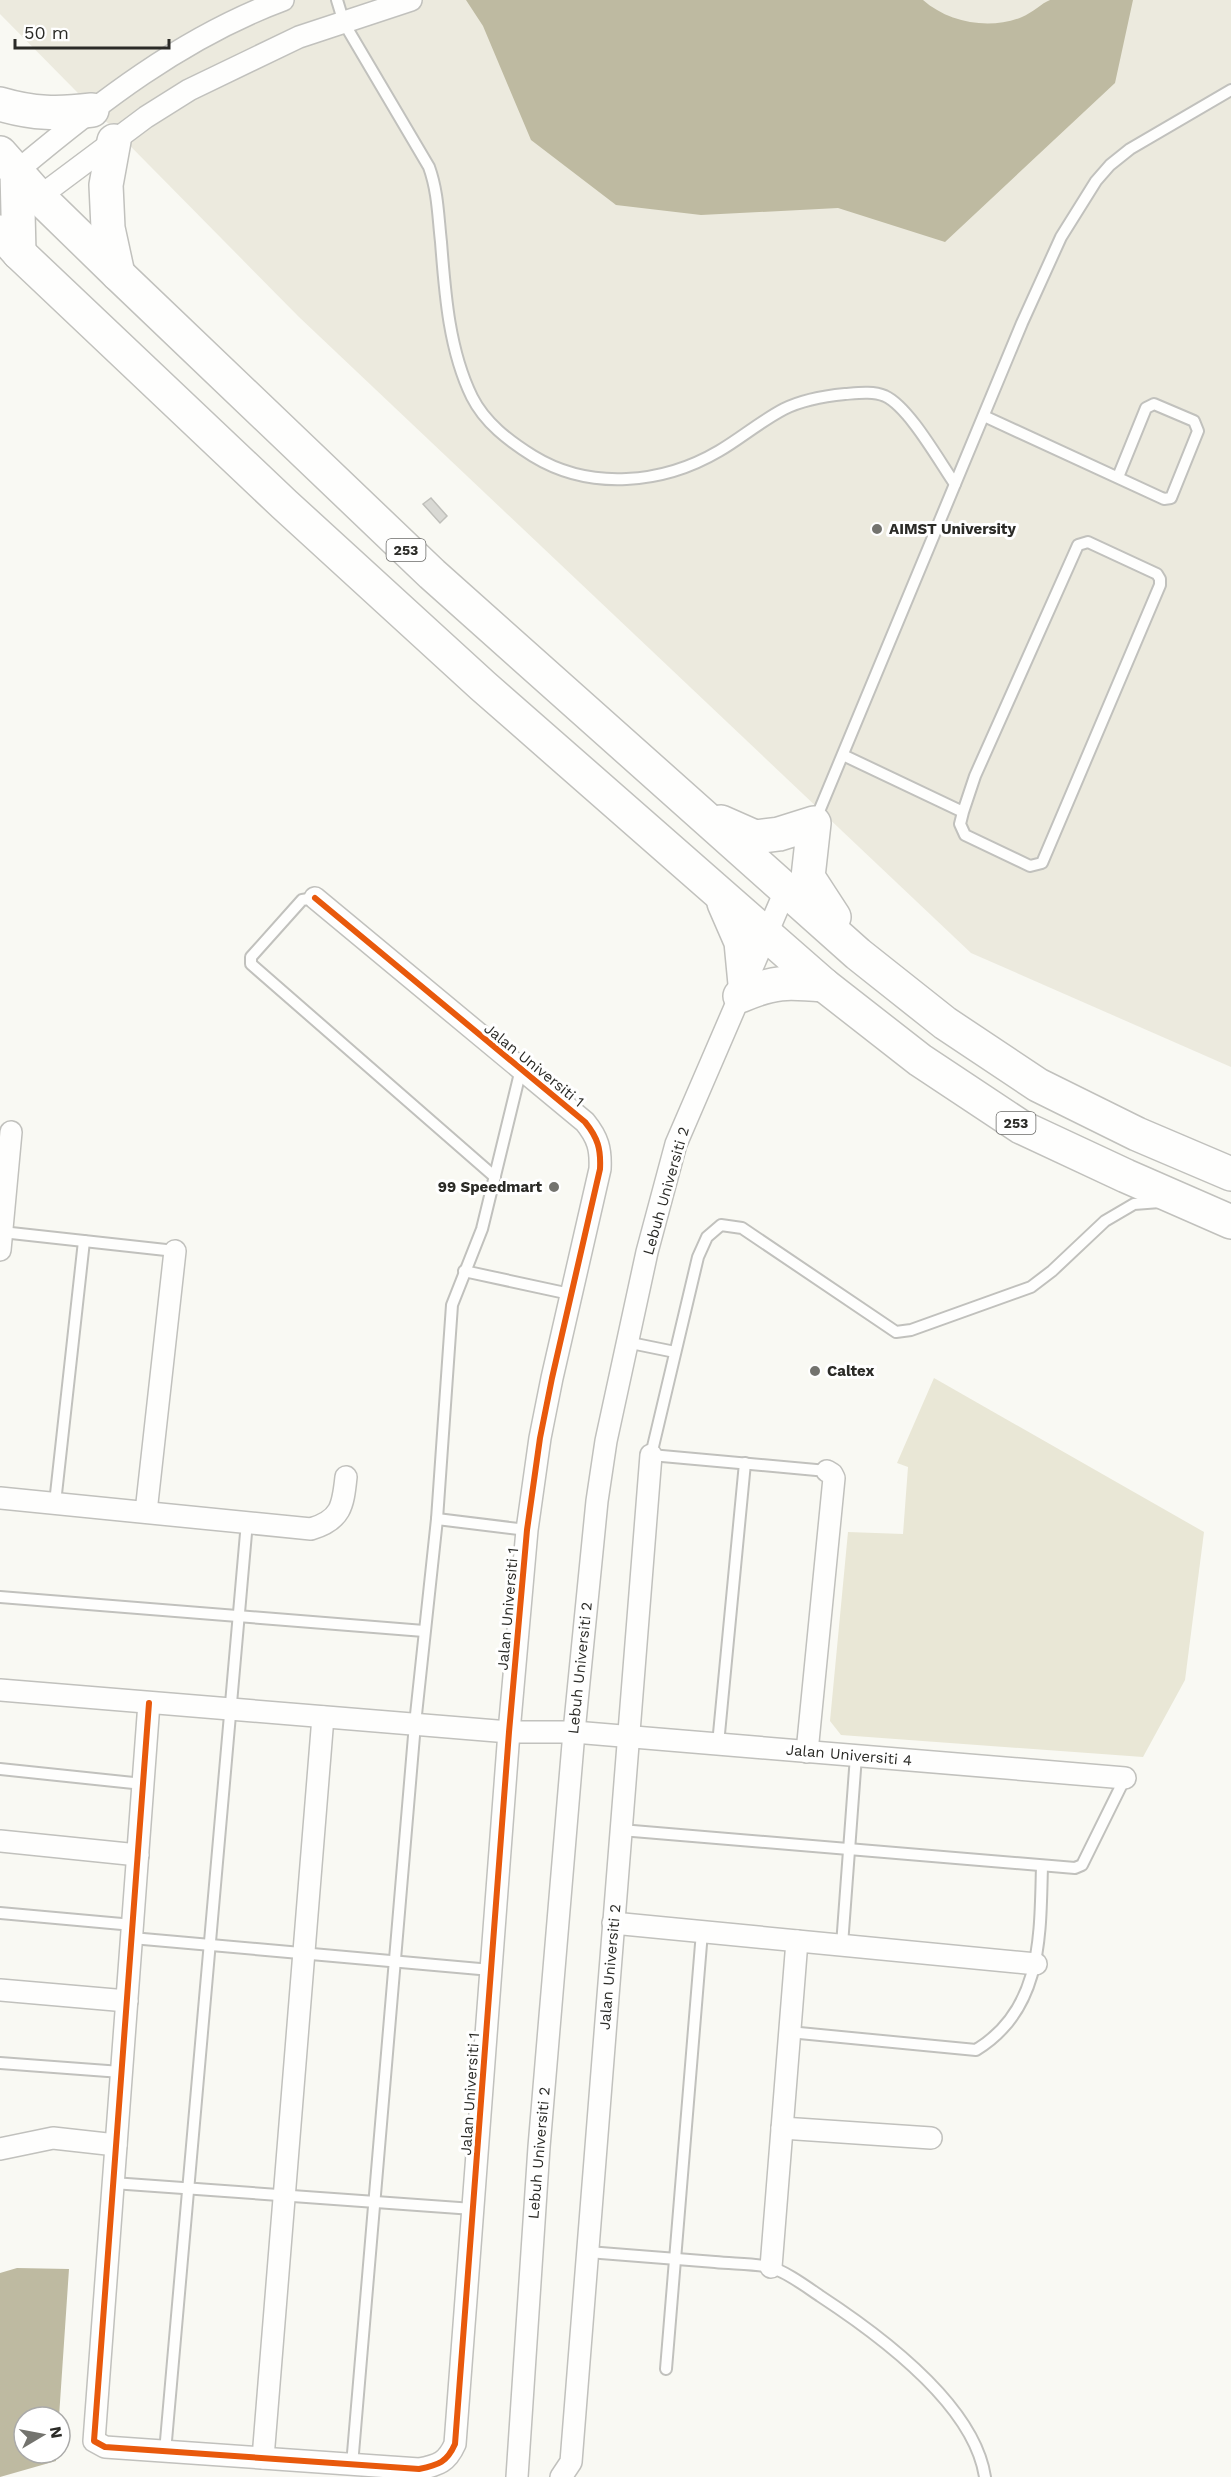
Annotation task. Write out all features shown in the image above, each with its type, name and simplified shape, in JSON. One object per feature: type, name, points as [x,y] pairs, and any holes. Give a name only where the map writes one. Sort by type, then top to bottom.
[{"type":"main road","points":[[0,104],[24,112],[54,114],[92,110]]},
{"type":"main road","points":[[114,141],[106,185],[108,228],[118,274]]},
{"type":"main road","points":[[9,242],[15,181]]},
{"type":"main road","name":"253","points":[[15,181],[118,274],[432,574],[703,814],[791,877],[858,954],[945,1023],[1038,1085],[1137,1134],[1231,1174]]},
{"type":"main road","name":"253","points":[[9,242],[284,504],[483,686],[824,985],[920,1060],[1021,1127],[1231,1222]]},
{"type":"main road","points":[[703,814],[755,837],[779,834],[814,823],[808,877],[858,954]]},
{"type":"main road","points":[[720,894],[741,942],[742,990],[786,982],[824,985]]},
{"type":"street","points":[[15,181],[92,110],[149,69],[198,39],[283,0]]},
{"type":"street","points":[[15,181],[114,141],[146,117],[189,90],[299,37],[411,0]]},
{"type":"street","name":"Lebuh Universiti 2","points":[[517,2477],[539,2147],[574,1732],[597,1501],[626,1342],[676,1144],[791,877]]},
{"type":"street","name":"Jalan Universiti 1","points":[[315,898],[585,1122],[596,1136],[600,1152],[600,1169],[570,1294],[542,1428],[527,1530],[509,1732],[455,2444],[449,2457],[435,2466],[419,2469],[352,2464]]},
{"type":"street","points":[[1,1241],[6,1132]]},
{"type":"street","points":[[146,1512],[175,1251]]},
{"type":"street","name":"Jalan Universiti 2","points":[[561,2477],[571,2462],[651,1455]]},
{"type":"street","points":[[807,1752],[834,1478],[832,1473],[827,1471]]},
{"type":"street","points":[[0,1498],[310,1528],[323,1525],[338,1514],[344,1500],[346,1477]]},
{"type":"street","name":"Jalan Universiti 4","points":[[0,1690],[509,1732],[574,1732],[1125,1779]]},
{"type":"street","points":[[149,1702],[94,2441],[105,2447],[352,2464]]},
{"type":"street","points":[[263,2458],[323,1717]]},
{"type":"street","points":[[0,1841],[138,1855]]},
{"type":"street","points":[[613,1923],[1036,1964]]},
{"type":"street","points":[[771,2267],[796,1941]]},
{"type":"street","points":[[0,1990],[127,2001]]},
{"type":"street","points":[[782,2128],[931,2138]]},
{"type":"street","points":[[0,2149],[53,2138],[116,2145]]},
{"type":"lane","points":[[337,0],[344,23],[429,167],[436,186],[444,278],[459,365],[473,399],[496,429],[521,449],[546,464],[587,477],[618,480],[646,477],[694,464],[785,409],[811,399],[863,392],[884,396],[901,406],[955,484]]},
{"type":"lane","points":[[791,877],[1043,273],[1061,237],[1096,181],[1110,165],[1130,149],[1231,90]]},
{"type":"lane","points":[[984,416],[1164,499],[1171,498],[1198,432],[1197,425],[1194,421],[1154,404],[1150,405],[1146,408],[1118,477]]},
{"type":"lane","points":[[1088,543],[1157,574],[1160,585],[1042,863],[1030,866],[965,835],[960,824],[963,812],[975,776],[1078,545],[1088,543]]},
{"type":"lane","points":[[843,755],[963,812]]},
{"type":"lane","points":[[315,898],[309,897],[302,900],[251,957],[251,964],[495,1178]]},
{"type":"lane","points":[[352,2464],[414,1724],[437,1519],[452,1305],[464,1271],[476,1250],[520,1070]]},
{"type":"lane","points":[[827,1471],[651,1455],[698,1257],[707,1236],[721,1225],[742,1227],[896,1332],[911,1330],[1031,1287],[1052,1271],[1105,1221],[1134,1204],[1180,1200]]},
{"type":"lane","points":[[1,1241],[84,1241],[175,1251]]},
{"type":"lane","points":[[55,1503],[84,1241]]},
{"type":"lane","points":[[464,1271],[570,1294]]},
{"type":"lane","points":[[626,1342],[675,1352]]},
{"type":"lane","points":[[718,1744],[745,1463]]},
{"type":"lane","points":[[437,1519],[527,1530]]},
{"type":"lane","points":[[165,2452],[247,1522]]},
{"type":"lane","points":[[0,1597],[424,1631]]},
{"type":"lane","points":[[842,1945],[856,1756]]},
{"type":"lane","points":[[0,1769],[143,1784]]},
{"type":"lane","points":[[621,1830],[1076,1868],[1082,1865],[1125,1779]]},
{"type":"lane","points":[[789,2032],[976,2050],[991,2041],[1020,2006],[1036,1964],[1040,1943],[1042,1866]]},
{"type":"lane","points":[[0,1913],[132,1931],[210,1945],[491,1970]]},
{"type":"lane","points":[[666,2369],[702,1932]]},
{"type":"lane","points":[[0,2063],[121,2072]]},
{"type":"lane","points":[[113,2183],[473,2209]]},
{"type":"lane","points":[[588,2252],[771,2267],[837,2307],[914,2368],[942,2397],[965,2427],[978,2451],[986,2477]]},
{"type":"shaded area","name":"AIMST University","points":[[0,0],[1231,0],[1231,1067],[971,953],[299,317],[0,14]]},
{"type":"shaded area","points":[[466,0],[923,0],[933,8],[957,19],[997,23],[1022,17],[1050,0],[1133,0],[1115,83],[945,242],[838,208],[701,215],[616,205],[531,140],[483,26]]},
{"type":"shaded area","points":[[934,1378],[1204,1532],[1185,1680],[1143,1757],[841,1735],[830,1721],[848,1532],[903,1534],[908,1467],[897,1463]]},
{"type":"shaded area","points":[[17,2268],[69,2269],[60,2405],[12,2405],[12,2465],[42,2465],[0,2477],[0,2273]]},
{"type":"building","points":[[431,498],[447,516],[440,523],[423,504]]},
{"type":"cycle path","points":[[149,1703],[94,2441],[105,2447],[419,2469],[437,2464],[449,2455],[455,2444],[509,1732],[527,1530],[540,1438],[600,1169],[600,1155],[596,1139],[585,1122],[315,898]]},
{"type":"place","name":"AIMST University","points":[[877,529]]},
{"type":"place","name":"99 Speedmart","points":[[554,1187]]},
{"type":"place","name":"Caltex","points":[[815,1371]]}]
